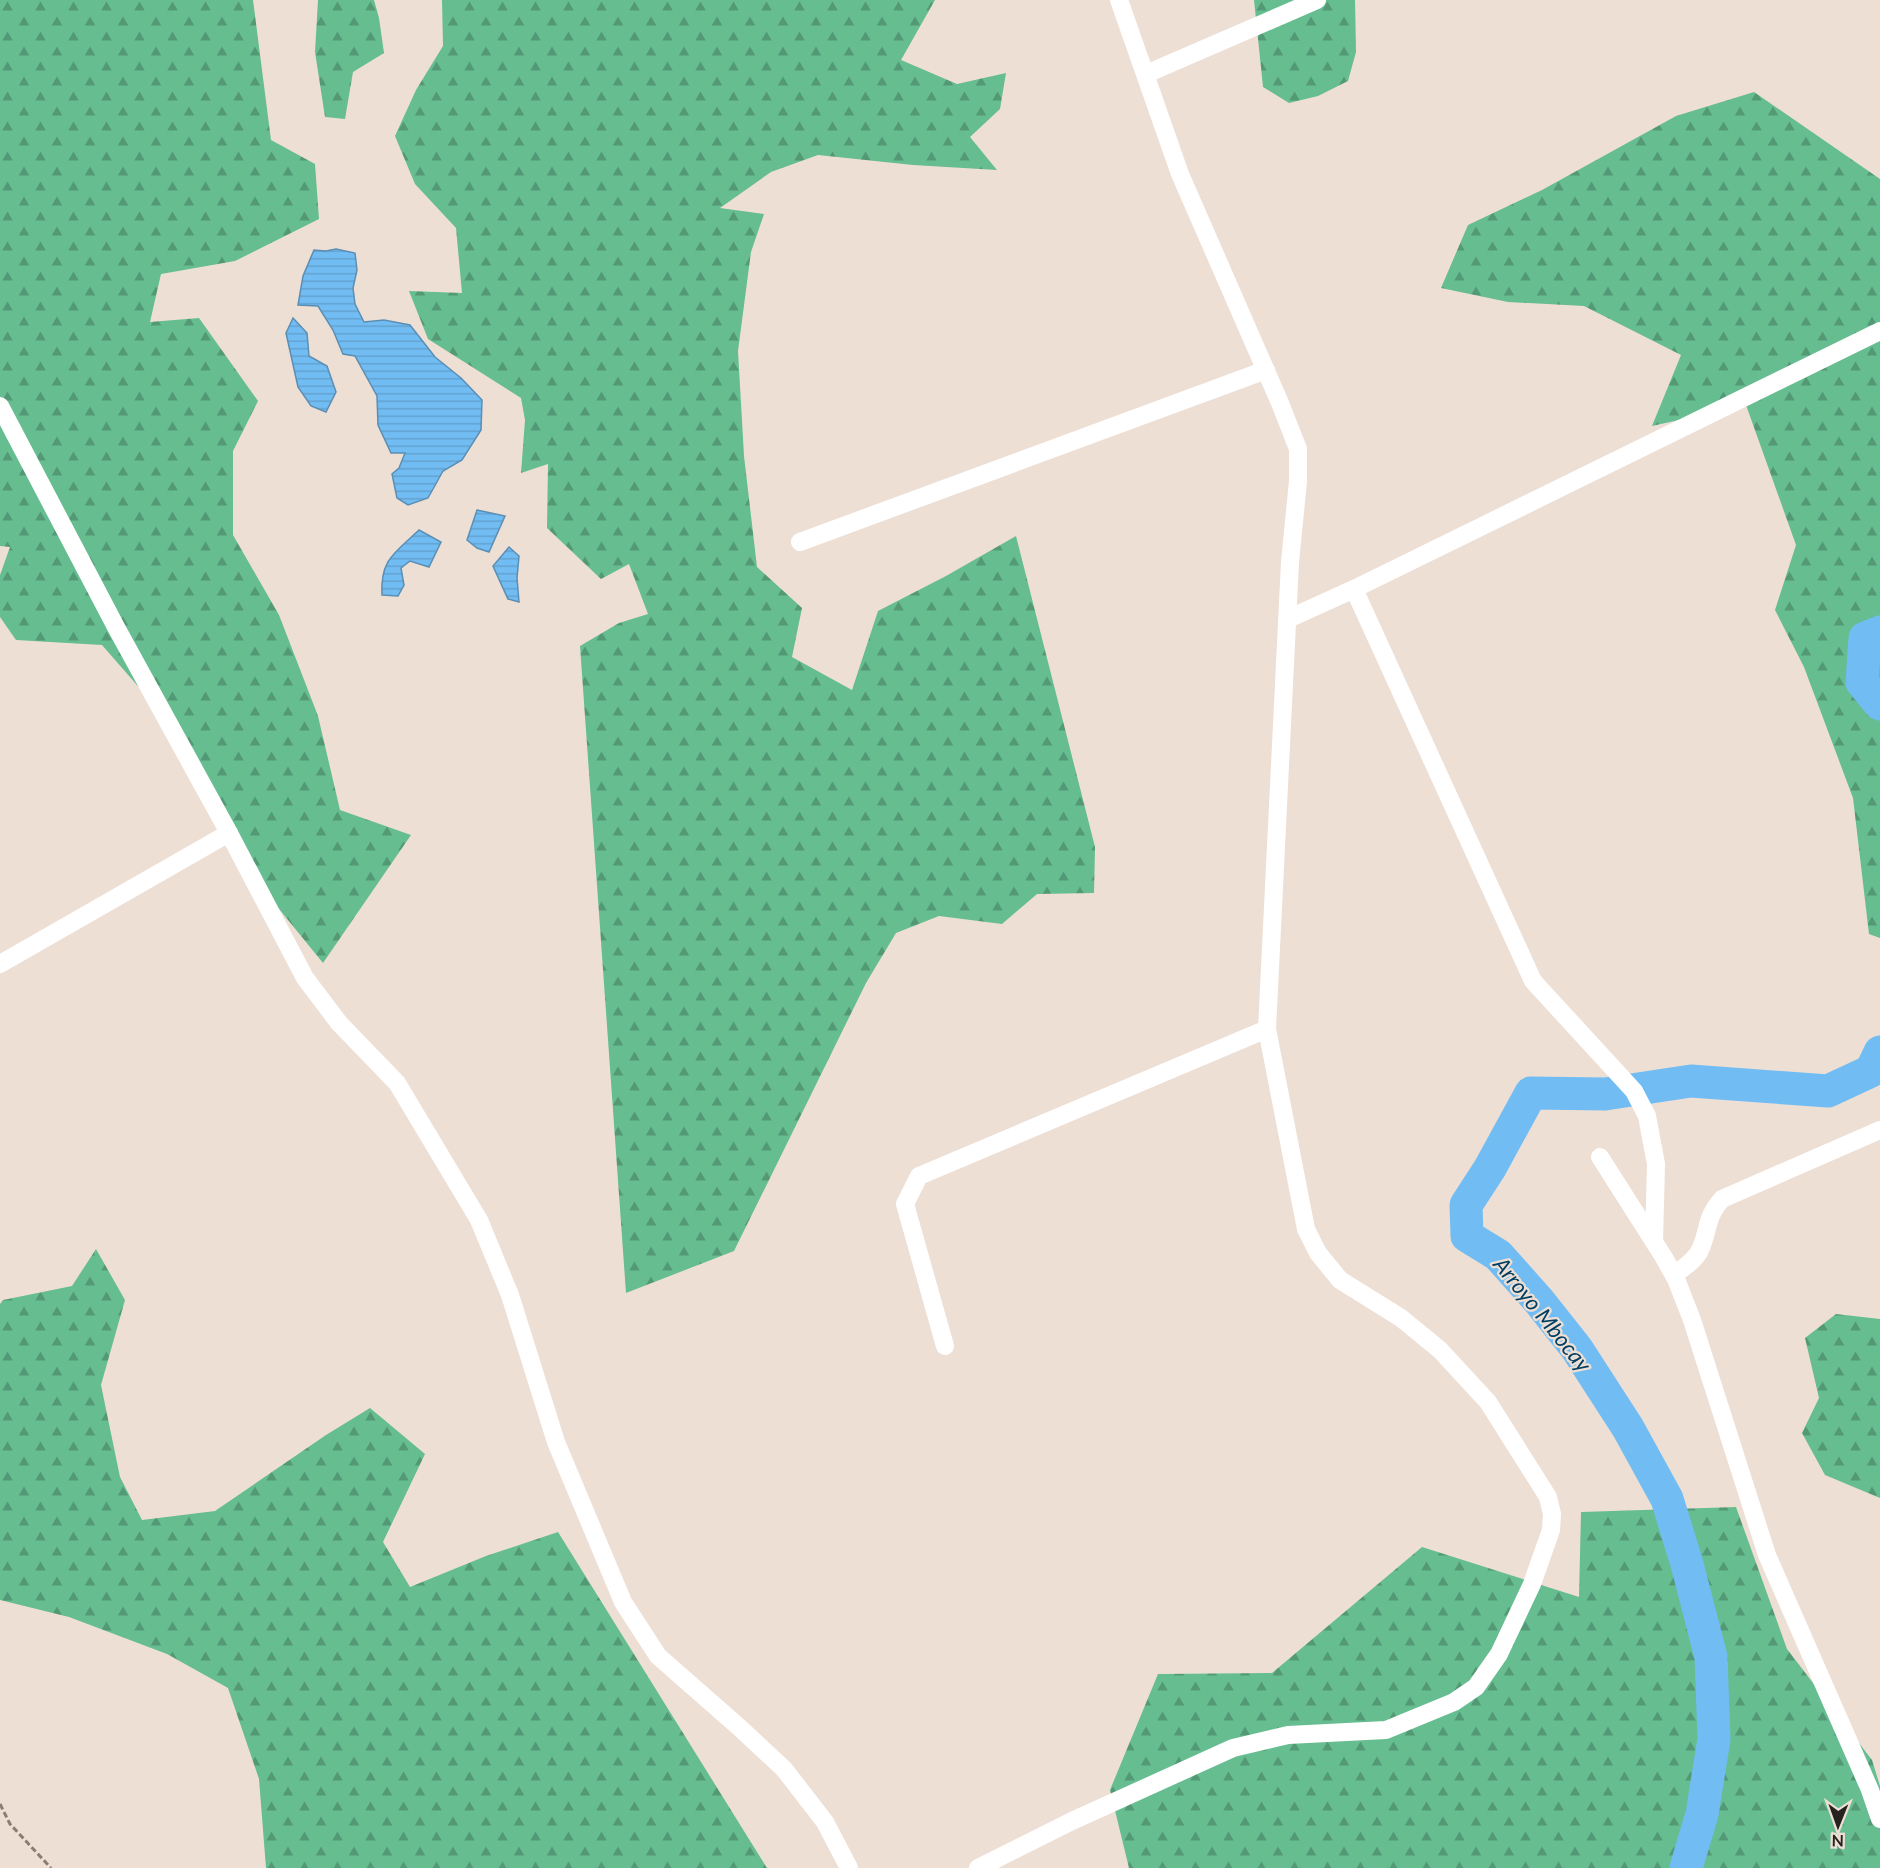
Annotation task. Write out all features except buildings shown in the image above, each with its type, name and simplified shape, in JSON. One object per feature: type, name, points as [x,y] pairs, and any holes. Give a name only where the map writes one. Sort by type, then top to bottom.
[{"type":"street","points":[[978,1868],[1072,1821],[1233,1748],[1288,1735],[1386,1730],[1454,1702],[1476,1687],[1499,1654],[1532,1584],[1551,1530],[1552,1514],[1548,1497],[1488,1402],[1440,1350],[1401,1318],[1340,1280],[1318,1253],[1306,1229],[1267,1029],[1290,562],[1298,481],[1298,449],[1180,174],[1119,0]]},
{"type":"street","points":[[1146,75],[1317,0]]},
{"type":"street","points":[[1288,619],[1354,589],[1880,331]]},
{"type":"street","points":[[800,542],[1266,370]]},
{"type":"street","points":[[0,405],[117,629],[230,833],[305,978],[339,1023],[397,1083],[479,1220],[510,1295],[556,1442],[623,1602],[658,1656],[784,1769],[825,1822],[849,1868]]},
{"type":"street","points":[[1354,589],[1533,981],[1634,1091],[1647,1116],[1656,1164],[1654,1241]]},
{"type":"street","points":[[0,964],[230,833]]},
{"type":"street","points":[[945,1346],[905,1204],[919,1176],[1267,1029]]},
{"type":"street","points":[[1674,1275],[1694,1260],[1701,1250],[1711,1212],[1722,1199],[1880,1130]]},
{"type":"street","points":[[1600,1157],[1674,1275],[1692,1320],[1767,1555],[1875,1783],[1880,1819]]},
{"type":"path","points":[[0,1804],[10,1824],[51,1868]]},
{"type":"green space","points":[[0,0],[253,0],[271,140],[315,164],[319,219],[235,261],[161,274],[150,322],[199,318],[258,401],[233,451],[233,535],[279,615],[318,716],[340,810],[411,835],[323,963],[248,871],[150,700],[102,645],[16,640],[0,617],[0,575],[10,547],[0,546]]},
{"type":"green space","points":[[318,0],[374,0],[379,18],[384,53],[353,72],[345,119],[325,117],[315,52]]},
{"type":"green space","points":[[442,0],[935,0],[901,60],[957,84],[1006,73],[1000,109],[970,137],[997,170],[913,165],[818,155],[771,172],[720,208],[764,214],[751,252],[738,351],[744,456],[757,567],[802,608],[792,657],[852,690],[878,611],[1016,536],[1095,847],[1094,893],[1037,894],[1002,924],[939,916],[896,933],[866,983],[734,1251],[626,1293],[580,646],[619,623],[648,614],[629,564],[601,579],[547,528],[548,464],[521,473],[525,420],[521,398],[428,339],[409,291],[462,293],[456,228],[415,184],[395,136],[416,90],[443,46]]},
{"type":"green space","points":[[1254,0],[1355,0],[1356,52],[1348,81],[1318,96],[1289,103],[1263,87]]},
{"type":"green space","points":[[1754,92],[1880,179],[1880,938],[1869,934],[1853,798],[1804,667],[1775,610],[1796,545],[1746,405],[1652,426],[1681,355],[1584,306],[1508,302],[1441,288],[1468,225],[1542,190],[1676,116]]},
{"type":"green space","points":[[96,1249],[125,1300],[101,1385],[120,1477],[142,1520],[215,1511],[326,1435],[370,1408],[425,1454],[383,1542],[410,1587],[486,1556],[558,1532],[767,1868],[266,1868],[259,1779],[228,1688],[167,1654],[69,1617],[0,1600],[0,1304],[3,1300],[72,1286]]},
{"type":"green space","points":[[1836,1314],[1880,1319],[1880,1498],[1825,1475],[1802,1433],[1819,1398],[1805,1338]]},
{"type":"green space","points":[[1736,1507],[1787,1649],[1872,1760],[1880,1786],[1880,1868],[1129,1868],[1110,1790],[1158,1674],[1272,1673],[1422,1547],[1579,1597],[1581,1512]]},
{"type":"water","points":[[336,249],[355,253],[357,270],[353,288],[355,304],[364,322],[384,320],[410,325],[435,357],[461,378],[482,400],[481,430],[462,460],[443,471],[428,498],[408,505],[397,498],[392,474],[399,468],[405,453],[391,453],[378,425],[377,396],[355,356],[343,354],[333,330],[318,306],[298,305],[303,276],[314,250]]},
{"type":"water","points":[[293,318],[307,333],[309,356],[327,366],[336,392],[326,412],[311,406],[298,387],[286,333]]},
{"type":"water","points":[[477,510],[505,516],[489,552],[477,548],[467,540]]},
{"type":"water","points":[[419,530],[441,542],[429,567],[410,561],[401,568],[404,585],[398,596],[382,595],[386,565],[396,551]]},
{"type":"water","points":[[509,547],[519,556],[517,578],[519,602],[508,599],[493,566]]},
{"type":"waterway","name":"Arroyo Mbocay","points":[[1880,632],[1865,638],[1862,682],[1880,704]]},
{"type":"waterway","name":"Arroyo Mbocay","points":[[1686,1868],[1702,1814],[1714,1739],[1711,1657],[1687,1564],[1667,1499],[1628,1428],[1577,1349],[1498,1255],[1467,1236],[1466,1205],[1490,1168],[1531,1093],[1605,1094],[1691,1081],[1828,1091],[1871,1071],[1880,1052]]}]
